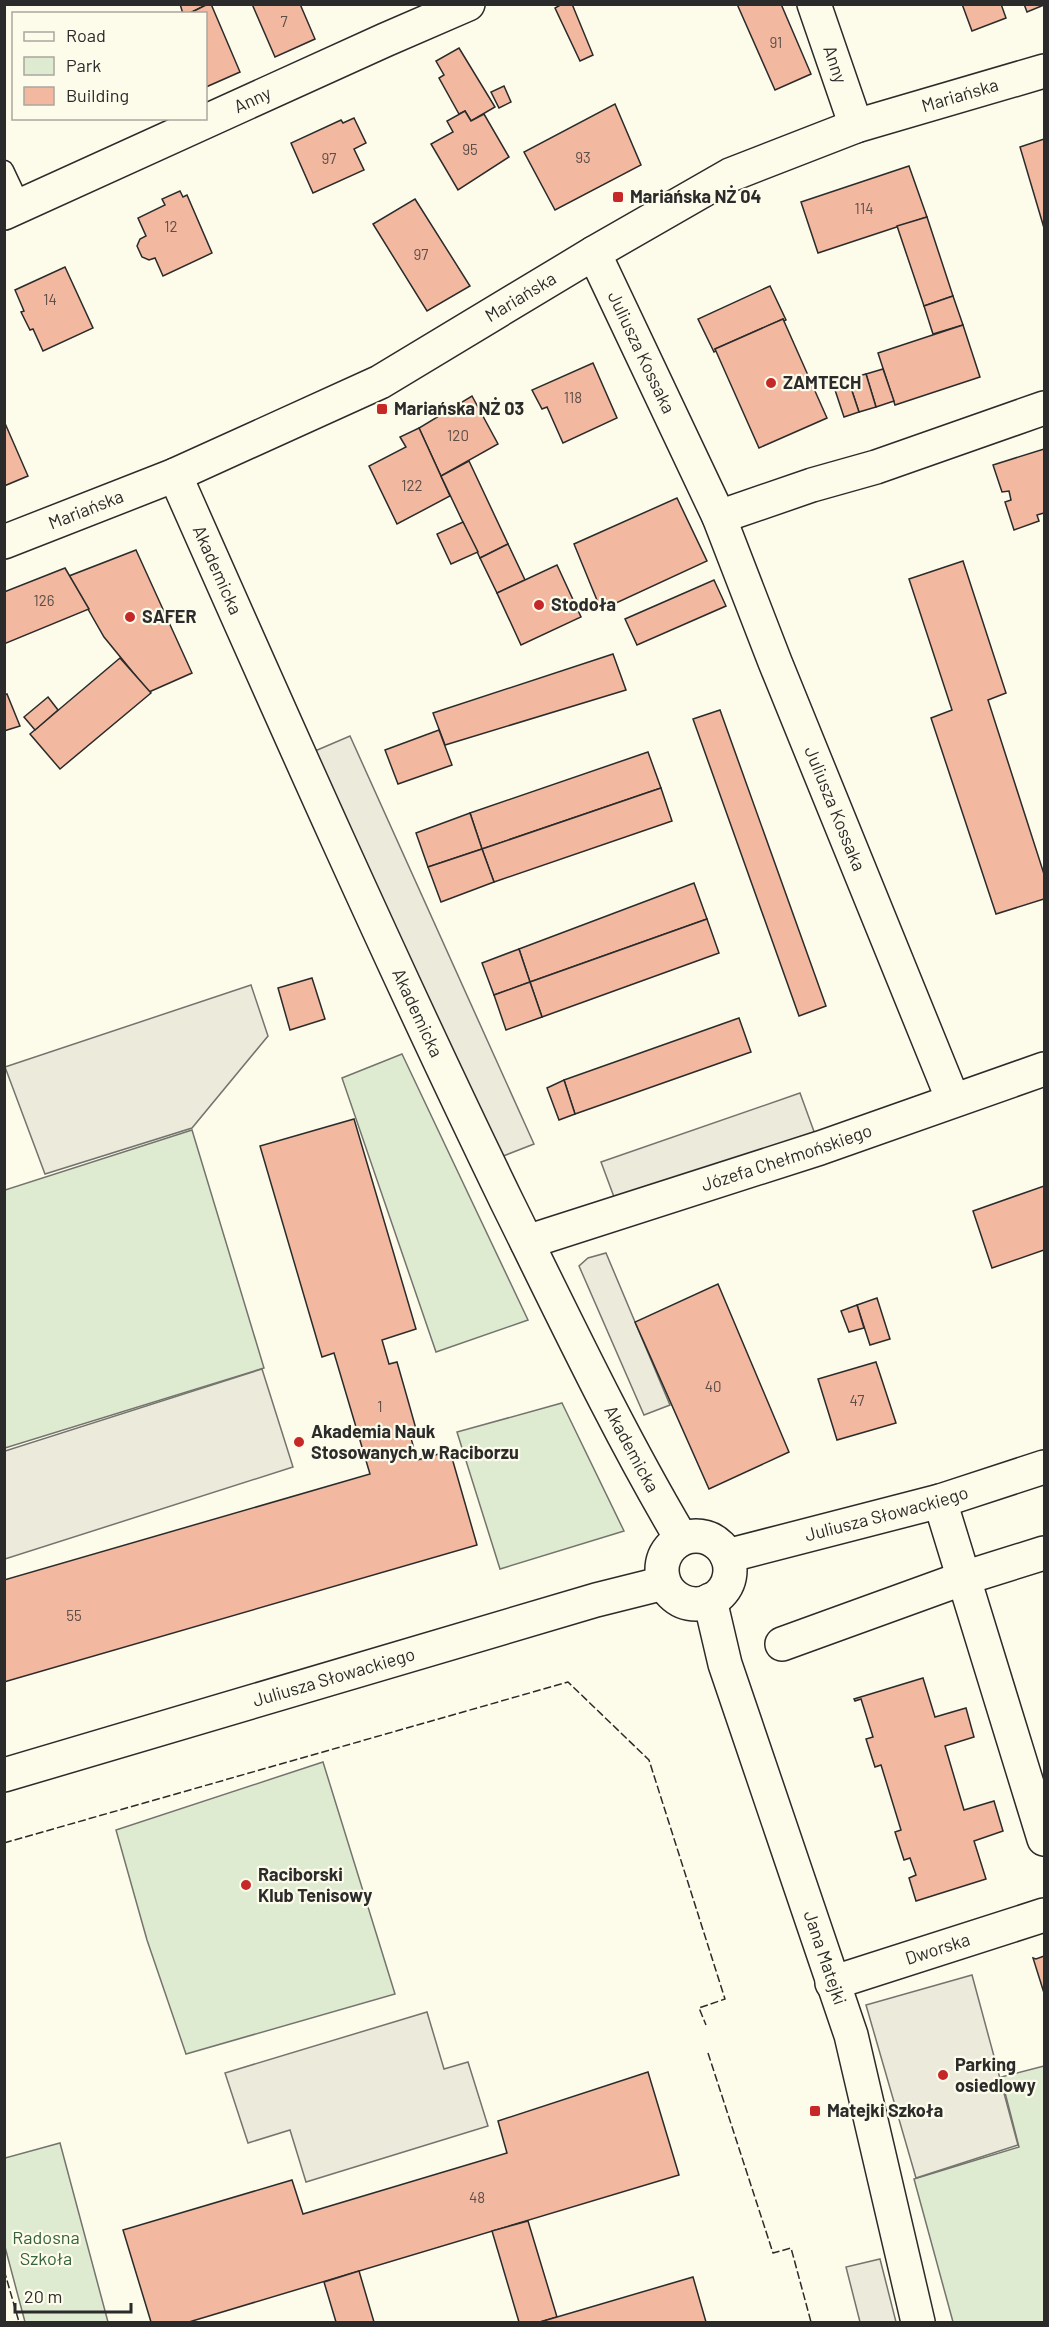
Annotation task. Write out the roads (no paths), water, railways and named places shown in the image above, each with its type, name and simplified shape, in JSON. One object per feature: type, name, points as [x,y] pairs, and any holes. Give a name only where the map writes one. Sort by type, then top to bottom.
[{"type":"street","name":"Anny","points":[[13,210],[468,4]]},
{"type":"street","name":"Anny","points":[[814,4],[849,101],[855,126]]},
{"type":"street","name":"Mariańska","points":[[4,542],[174,475],[380,382],[594,253],[730,175],[855,126],[1044,71]]},
{"type":"street","name":"Juliusza Kossaka","points":[[594,253],[719,517],[779,673],[953,1100]]},
{"type":"street","points":[[719,517],[812,485],[876,467],[1044,408]]},
{"type":"street","name":"Akademicka","points":[[174,475],[412,1003],[596,1382],[651,1487],[681,1538]]},
{"type":"street","name":"Józefa Chełmońskiego","points":[[527,1242],[820,1148],[1044,1069]]},
{"type":"street","name":"Juliusza Słowackiego","points":[[727,1556],[940,1501],[1044,1467]]},
{"type":"street","points":[[940,1501],[1044,1839]]},
{"type":"street","points":[[696,1535],[705,1537],[718,1544],[727,1556],[730,1567],[728,1582],[719,1595],[710,1600],[699,1604],[683,1601],[674,1596],[664,1583],[661,1573],[664,1557],[669,1548],[681,1538],[696,1535]]},
{"type":"street","points":[[782,1644],[964,1578],[1044,1553]]},
{"type":"street","name":"Juliusza Słowackiego","points":[[4,1775],[596,1599],[664,1583]]},
{"type":"street","name":"Jana Matejki","points":[[710,1600],[725,1664],[851,2035],[918,2322]]},
{"type":"street","name":"Dworska","points":[[832,1983],[1044,1915]]},
{"type":"lane","points":[[4,170],[13,210]]},
{"type":"place","name":"Mariańska NŻ 04","points":[[618,197]]},
{"type":"place","name":"ZAMTECH","points":[[771,383]]},
{"type":"place","name":"Mariańska NŻ 03","points":[[382,409]]},
{"type":"place","name":"Stodoła","points":[[539,605]]},
{"type":"place","name":"SAFER","points":[[130,617]]},
{"type":"place","name":"Akademia Nauk Stosowanych w Raciborzu","points":[[299,1442]]},
{"type":"place","name":"Raciborski Klub Tenisowy","points":[[246,1885]]},
{"type":"place","name":"Parking osiedlowy","points":[[943,2075]]},
{"type":"place","name":"Matejki Szkoła","points":[[815,2111]]},
{"type":"park label","name":"Radosna Szkoła","points":[[46,2248]]}]
